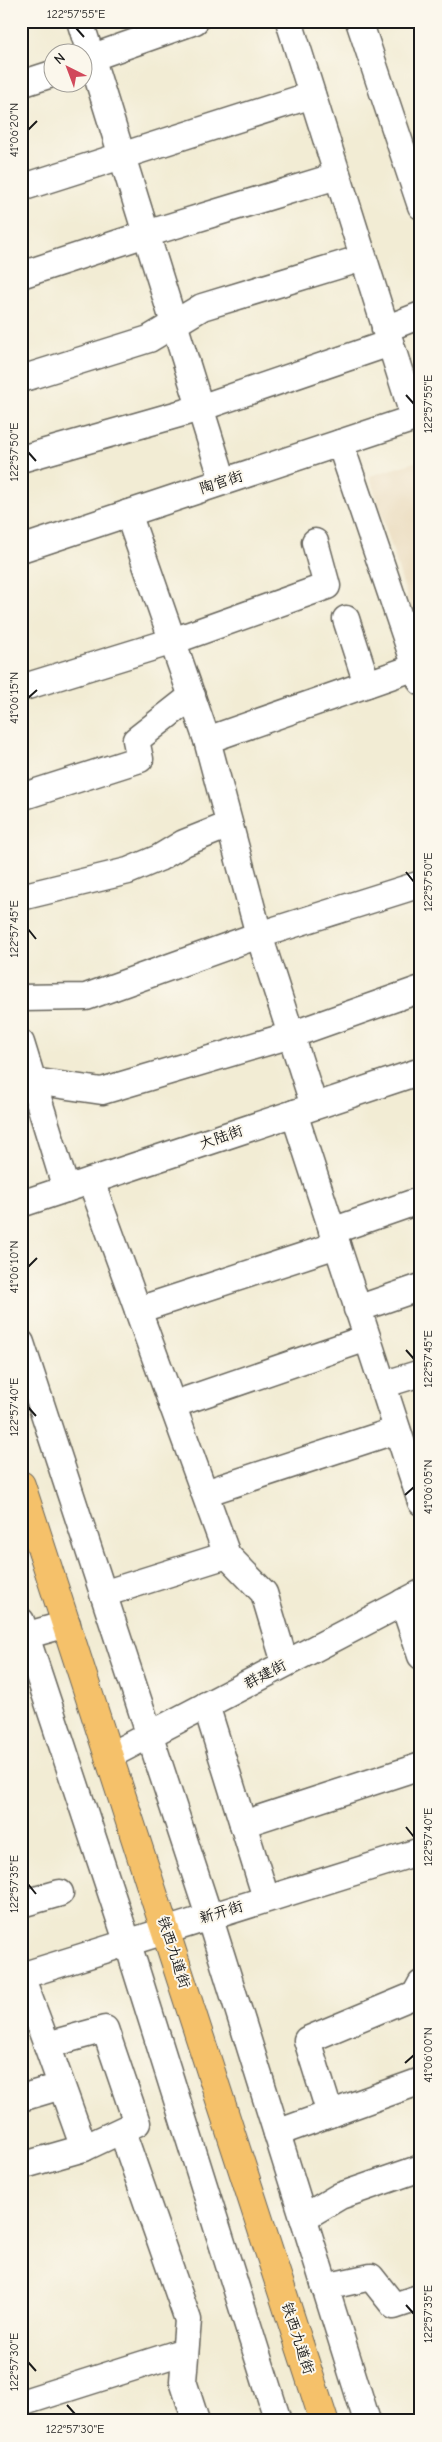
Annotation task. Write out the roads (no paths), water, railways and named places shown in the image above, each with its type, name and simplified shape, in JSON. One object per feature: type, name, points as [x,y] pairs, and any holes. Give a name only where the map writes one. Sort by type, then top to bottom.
[{"type":"main road","name":"铁西九道街","points":[[21,1484],[167,1929],[324,2421]]},
{"type":"street","points":[[80,21],[84,42]]},
{"type":"street","points":[[92,57],[195,21]]},
{"type":"street","points":[[359,21],[414,162],[421,206]]},
{"type":"street","points":[[294,23],[312,95],[337,176],[388,336],[417,417]]},
{"type":"street","points":[[92,73],[121,155],[223,481]]},
{"type":"street","points":[[21,84],[42,77]]},
{"type":"street","points":[[21,188],[312,95]]},
{"type":"street","points":[[21,275],[146,234],[337,176]]},
{"type":"street","points":[[21,379],[149,339],[202,308],[363,258]]},
{"type":"street","points":[[21,459],[200,408],[388,336],[421,315]]},
{"type":"street","name":"陶官街","points":[[21,548],[417,417]]},
{"type":"street","points":[[207,740],[367,684],[418,674],[340,443]]},
{"type":"street","points":[[128,513],[207,740],[259,935],[292,1035],[304,1110],[334,1238],[421,1501]]},
{"type":"street","points":[[21,688],[173,641],[327,586],[315,542]]},
{"type":"street","points":[[346,619],[367,684]]},
{"type":"street","points":[[21,798],[140,759],[136,740],[192,696]]},
{"type":"street","points":[[21,897],[128,871],[159,858],[184,843],[229,825]]},
{"type":"street","points":[[21,998],[86,996],[259,935],[421,884]]},
{"type":"street","points":[[33,1080],[102,1091],[292,1035],[421,989]]},
{"type":"street","points":[[21,1043],[66,1189]]},
{"type":"street","name":"大陆街","points":[[21,1204],[421,1071]]},
{"type":"street","points":[[92,1181],[227,1555],[264,1593],[286,1663]]},
{"type":"street","points":[[138,1310],[334,1238],[421,1200]]},
{"type":"street","points":[[358,1309],[421,1287]]},
{"type":"street","points":[[172,1405],[367,1338]]},
{"type":"street","points":[[21,1343],[209,1916],[367,2421]]},
{"type":"street","points":[[382,1385],[421,1373]]},
{"type":"street","points":[[205,1494],[397,1430]]},
{"type":"street","points":[[104,1594],[227,1555]]},
{"type":"street","points":[[412,1597],[421,1656]]},
{"type":"street","name":"群建街","points":[[109,1756],[412,1597]]},
{"type":"street","points":[[67,1624],[23,1631],[127,1942],[278,2421]]},
{"type":"street","points":[[206,1705],[266,1898]]},
{"type":"street","points":[[243,1824],[421,1766]]},
{"type":"street","name":"新开街","points":[[21,1976],[421,1851]]},
{"type":"street","points":[[21,1904],[60,1893]]},
{"type":"street","points":[[21,1976],[84,2148]]},
{"type":"street","points":[[330,2114],[307,2040],[415,1995],[421,1984]]},
{"type":"street","points":[[21,2166],[84,2148],[137,2124],[105,2029],[46,2046]]},
{"type":"street","points":[[277,2133],[421,2081]]},
{"type":"street","points":[[21,2098],[61,2086]]},
{"type":"street","points":[[122,2131],[188,2320],[182,2381],[196,2421]]},
{"type":"street","points":[[303,2218],[340,2196],[421,2168]]},
{"type":"street","points":[[325,2287],[371,2277],[394,2306],[421,2297]]},
{"type":"street","points":[[21,2403],[186,2351]]}]
